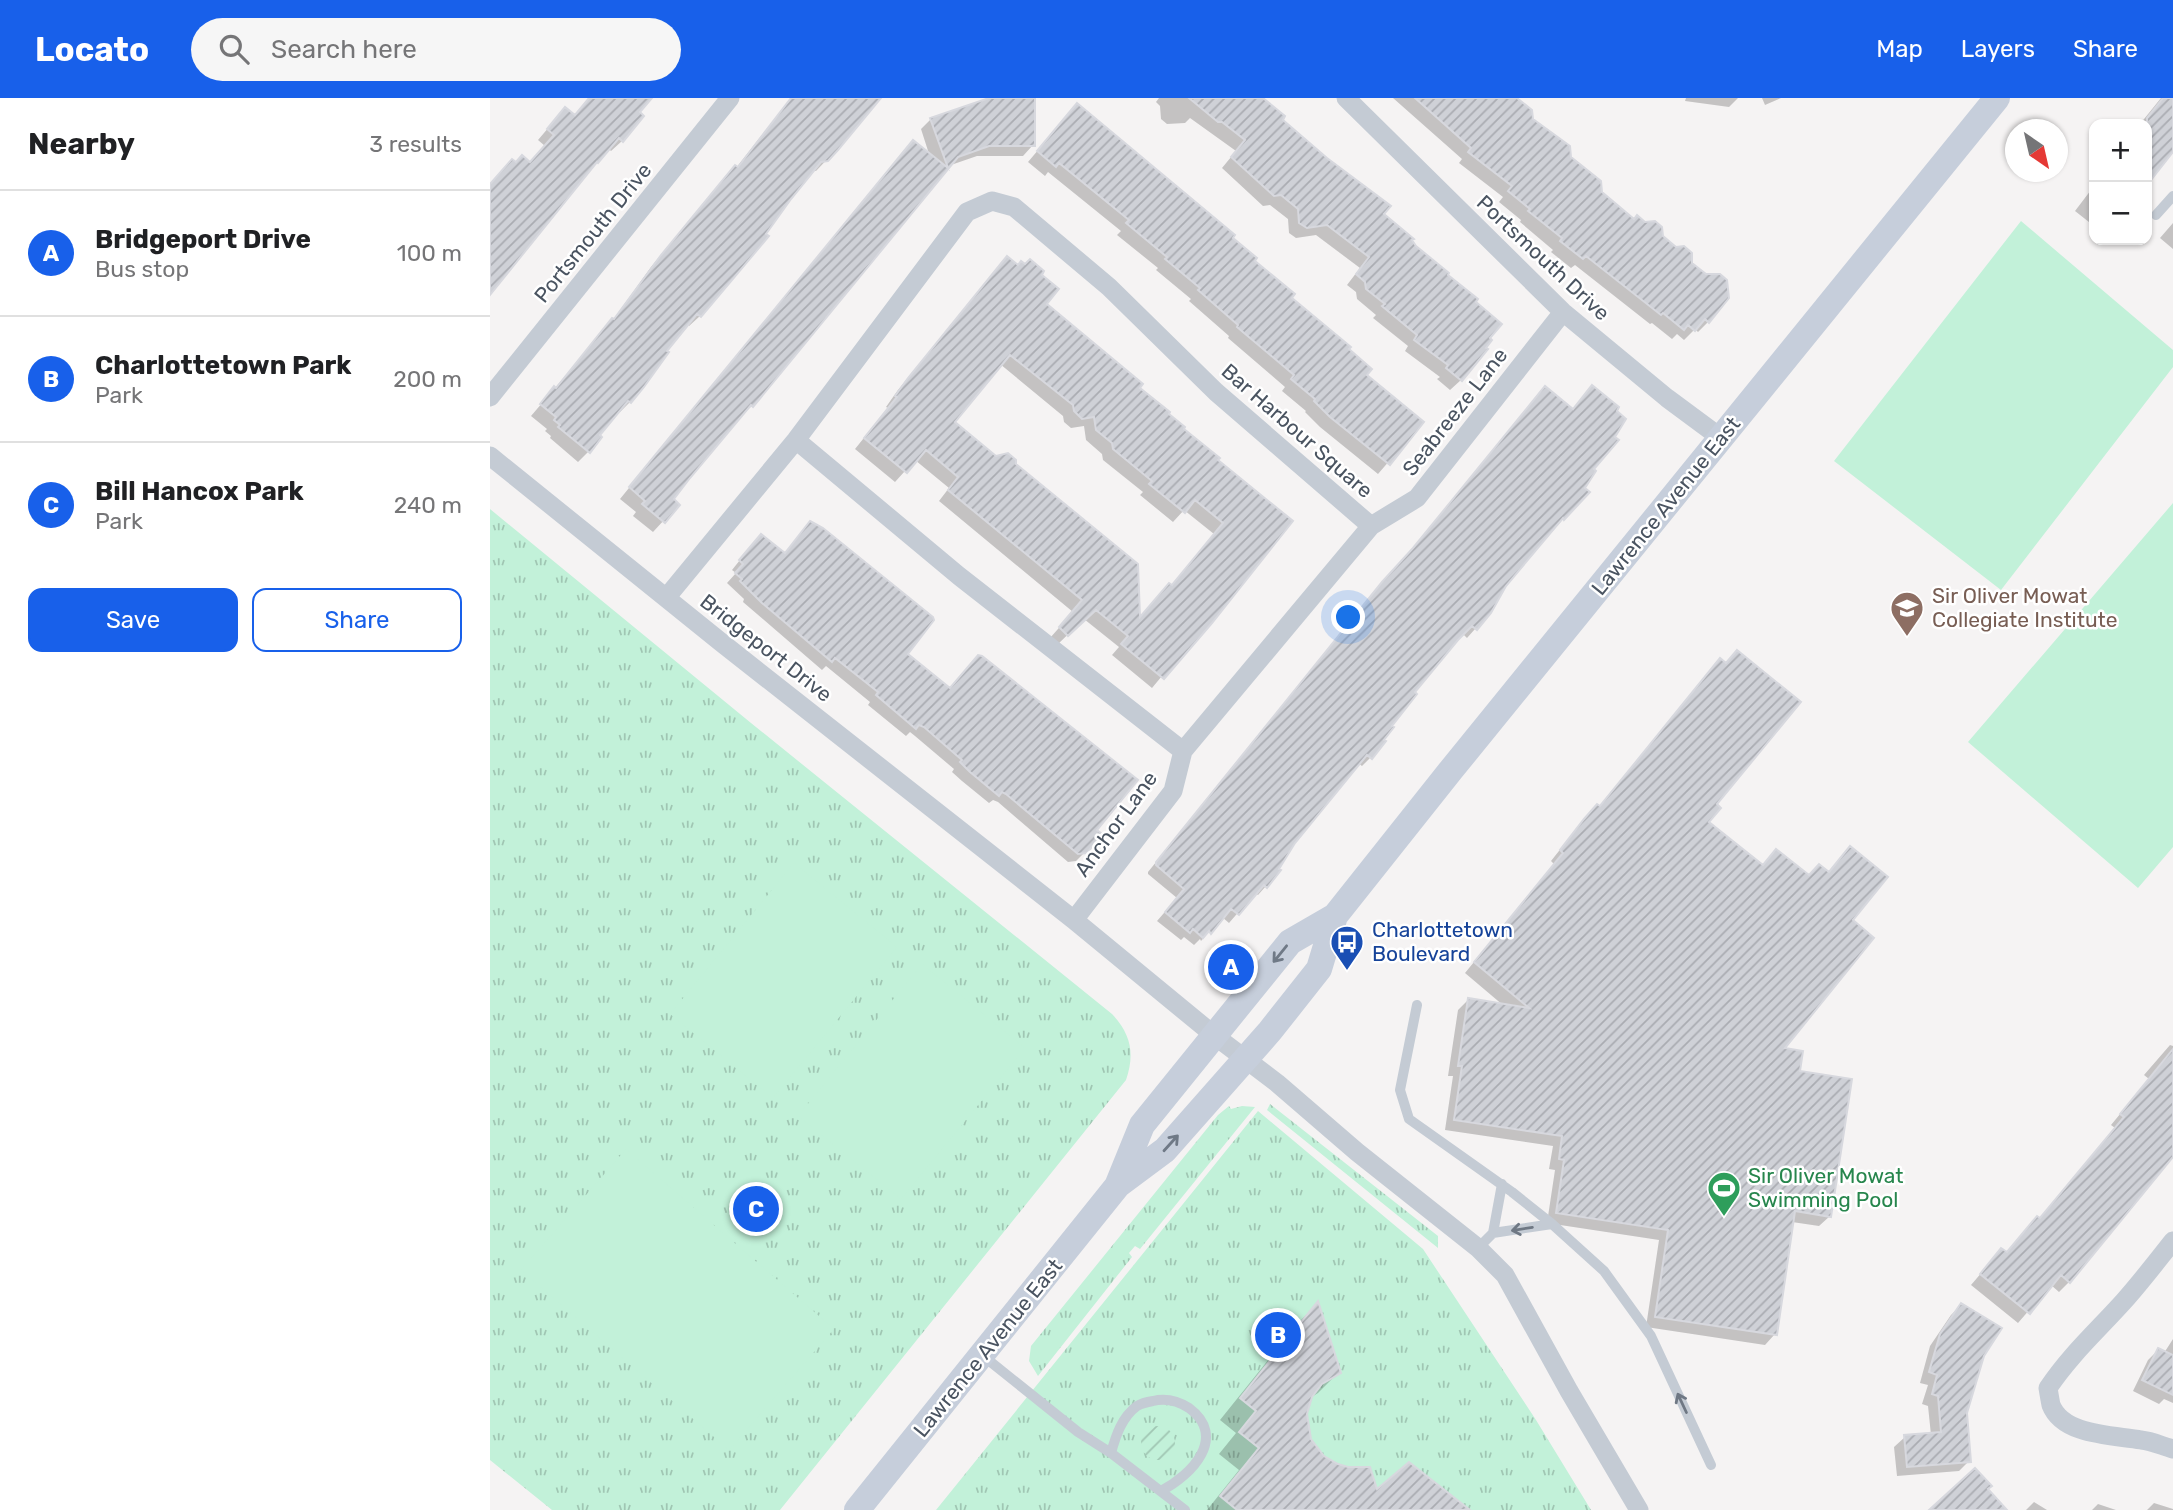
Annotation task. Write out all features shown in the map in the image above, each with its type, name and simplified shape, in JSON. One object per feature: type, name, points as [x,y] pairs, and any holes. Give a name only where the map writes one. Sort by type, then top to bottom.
[{"type":"main road","name":"Lawrence Avenue East","points":[[1118,1185],[1142,1125],[1290,942],[1335,916],[1997,98]]},
{"type":"main road","name":"Lawrence Avenue East","points":[[857,1510],[1118,1185],[1166,1150],[1319,969],[1335,916]]},
{"type":"street","name":"Portsmouth Drive","points":[[490,397],[730,98]]},
{"type":"street","name":"Portsmouth Drive","points":[[1346,98],[1563,312],[1667,398],[1721,438]]},
{"type":"street","name":"Bar Harbour Square","points":[[666,598],[796,440],[967,212],[992,201],[1014,206],[1110,287],[1216,392],[1371,527],[1183,751]]},
{"type":"street","name":"Seabreeze Lane","points":[[1371,527],[1417,498],[1563,312]]},
{"type":"street","points":[[796,440],[959,576],[1183,751]]},
{"type":"street","name":"Bridgeport Drive","points":[[490,456],[1245,1058]]},
{"type":"street","name":"Anchor Lane","points":[[1074,920],[1173,790],[1183,751]]},
{"type":"street","points":[[1245,1058],[1478,1248],[1505,1275],[1639,1510]]},
{"type":"street","points":[[2173,1241],[2124,1302],[2063,1366],[2048,1388],[2052,1407],[2078,1428],[2095,1434],[2145,1440],[2173,1449]]},
{"type":"lane","points":[[2156,215],[2173,196]]},
{"type":"lane","points":[[1418,1005],[1401,1090],[1409,1119],[1503,1184],[1604,1271],[1651,1336],[1711,1465]]},
{"type":"lane","points":[[1478,1248],[1493,1233],[1503,1184]]},
{"type":"lane","points":[[1493,1233],[1552,1224]]},
{"type":"lane","points":[[982,1355],[1078,1432],[1111,1453],[1185,1510]]},
{"type":"lane","points":[[1111,1453],[1116,1434],[1127,1416],[1139,1404],[1163,1398],[1184,1405],[1200,1417],[1206,1431],[1204,1450],[1192,1470],[1177,1483],[1161,1491]]},
{"type":"green space","points":[[2021,221],[2173,350],[2173,367],[2001,590],[1834,461]]},
{"type":"green space","points":[[2173,503],[2173,847],[2138,888],[1968,742]]},
{"type":"green space","points":[[490,509],[1112,1014],[1130,1045],[1126,1080],[780,1510],[552,1510],[490,1460]]},
{"type":"green space","points":[[794,863],[897,947],[773,1098],[670,1014]]},
{"type":"green space","points":[[922,964],[1025,1048],[901,1199],[798,1116]]},
{"type":"green space","points":[[1270,1104],[1438,1236],[1438,1248],[1267,1110]]},
{"type":"green space","points":[[1229,1106],[1231,1109],[1255,1107],[1140,1249],[1135,1246],[1129,1253],[1132,1257],[1038,1376],[1029,1361],[1031,1346],[1218,1115]]},
{"type":"green space","points":[[1258,1111],[1423,1249],[1536,1420],[1591,1510],[936,1510]]},
{"type":"green space","points":[[626,1149],[834,1329],[729,1450],[521,1270]]},
{"type":"green space","points":[[1158,1426],[1170,1431],[1175,1443],[1170,1455],[1158,1460],[1146,1455],[1141,1443],[1146,1431]]},
{"type":"building","points":[[589,98],[652,98],[640,112],[644,116],[623,142],[619,138],[597,162],[490,295],[490,184],[512,159],[516,162],[522,155],[530,162],[554,135],[547,129],[565,107],[575,115]]},
{"type":"building","points":[[791,98],[881,98],[828,161],[821,162],[766,234],[769,236],[701,317],[697,314],[667,351],[669,352],[644,387],[631,403],[628,401],[600,435],[602,437],[590,453],[558,427],[560,425],[554,420],[556,417],[540,404],[612,318],[614,319],[661,255],[735,165],[738,167]]},
{"type":"building","points":[[989,98],[1035,98],[1035,146],[989,146],[958,157],[753,407],[751,405],[690,478],[674,499],[680,505],[665,523],[642,504],[645,501],[629,487],[913,140],[948,168],[930,118]]},
{"type":"building","points":[[1189,98],[1263,98],[1285,116],[1283,120],[1327,158],[1391,206],[1384,214],[1414,239],[1412,240],[1416,246],[1478,299],[1476,302],[1502,324],[1490,338],[1492,340],[1486,348],[1488,349],[1462,381],[1446,368],[1448,365],[1414,340],[1417,335],[1366,289],[1365,282],[1356,274],[1369,257],[1327,225],[1307,228],[1299,223],[1298,209],[1281,195],[1274,196],[1231,157],[1245,140]]},
{"type":"building","points":[[1415,98],[1517,98],[1532,110],[1533,119],[1570,146],[1571,157],[1601,181],[1602,192],[1634,219],[1637,215],[1645,222],[1655,221],[1662,227],[1663,236],[1676,247],[1684,246],[1692,253],[1692,263],[1706,274],[1720,274],[1727,280],[1729,298],[1709,323],[1705,319],[1695,331],[1688,325],[1684,330],[1586,256],[1583,259],[1560,241],[1562,238],[1508,191],[1512,186],[1468,152],[1471,148]]},
{"type":"building","points":[[2163,98],[2173,98],[2173,152],[2152,179],[2152,119],[2147,118]]},
{"type":"building","points":[[1077,103],[1235,235],[1233,238],[1257,258],[1255,261],[1295,294],[1292,298],[1351,347],[1349,349],[1372,369],[1367,375],[1424,422],[1390,465],[1330,417],[1315,399],[1291,379],[1294,375],[1237,327],[1238,325],[1198,290],[1200,288],[1165,259],[1167,257],[1126,223],[1129,220],[1059,163],[1056,167],[1037,151]]},
{"type":"building","points":[[1007,256],[1018,265],[1021,261],[1025,264],[1030,259],[1044,271],[1042,275],[1059,289],[1047,304],[1143,384],[1140,388],[1220,458],[1218,460],[1293,521],[1164,679],[1121,644],[1128,636],[1096,610],[1068,636],[1059,627],[1082,600],[948,490],[958,477],[926,450],[907,473],[864,438],[897,397],[895,396]],"holes":[[[1010,355],[1073,405],[1074,411],[1082,419],[1094,417],[1096,430],[1112,443],[1113,449],[1152,481],[1149,484],[1185,513],[1195,500],[1223,523],[1172,585],[1169,583],[1140,617],[1138,564],[1016,464],[1016,460],[1008,453],[996,456],[955,422]]]},
{"type":"building","points":[[1592,385],[1619,407],[1617,411],[1626,419],[1615,437],[1619,440],[1594,469],[1596,471],[1585,488],[1590,492],[1564,520],[1563,518],[1506,586],[1491,613],[1477,630],[1472,626],[1458,640],[1415,692],[1417,694],[1392,726],[1394,727],[1384,740],[1386,741],[1372,759],[1367,755],[1295,843],[1279,869],[1281,870],[1267,888],[1264,885],[1239,915],[1231,909],[1211,934],[1209,931],[1203,938],[1193,929],[1190,933],[1165,912],[1184,889],[1156,865],[1156,862],[1382,582],[1545,386],[1573,409]]},
{"type":"building","points":[[810,521],[823,528],[933,617],[934,620],[908,654],[950,688],[978,655],[982,656],[1138,780],[1097,830],[1102,834],[1087,853],[1078,854],[1006,794],[1002,792],[999,796],[924,727],[919,725],[916,729],[876,695],[878,692],[835,658],[832,662],[740,581],[742,579],[735,573],[743,564],[739,560],[761,534],[785,553]]},
{"type":"building","points":[[1737,650],[1801,702],[1717,804],[1721,808],[1709,822],[1763,865],[1776,849],[1809,875],[1819,864],[1829,872],[1850,846],[1888,877],[1853,920],[1874,938],[1785,1048],[1803,1051],[1800,1071],[1852,1079],[1831,1217],[1795,1211],[1777,1335],[1655,1317],[1668,1230],[1556,1213],[1564,1160],[1559,1159],[1562,1136],[1454,1120],[1462,1066],[1458,1066],[1468,998],[1529,1008],[1474,962],[1563,853],[1560,850],[1584,819],[1597,804],[1600,806],[1720,658],[1726,663]]},
{"type":"building","points":[[2173,1049],[2173,1157],[2070,1283],[2061,1275],[2030,1314],[1980,1274],[2001,1248],[2007,1252],[2037,1216],[2040,1218],[2124,1117],[2120,1114]]},
{"type":"building","points":[[1318,1301],[1341,1373],[1322,1384],[1312,1397],[1307,1414],[1311,1439],[1324,1456],[1338,1464],[1370,1467],[1377,1489],[1409,1462],[1470,1510],[1237,1510],[1220,1496],[1259,1448],[1239,1432],[1256,1411],[1240,1398]]},
{"type":"building","points":[[1961,1303],[2002,1328],[1984,1356],[1967,1413],[1971,1462],[1907,1467],[1904,1435],[1941,1432],[1938,1396],[1932,1394],[1937,1375],[1929,1372],[1940,1334]]},
{"type":"building","points":[[2158,1348],[2173,1355],[2173,1395],[2142,1380]]},
{"type":"building","points":[[1975,1468],[1992,1486],[1988,1489],[2007,1510],[1929,1510]]},
{"type":"place","name":"Sir Oliver Mowat Collegiate Institute","points":[[1907,638]]},
{"type":"place","name":"Bridgeport Drive","points":[[1231,967]]},
{"type":"place","name":"Charlottetown Boulevard","points":[[1347,972]]},
{"type":"place","name":"Bill Hancox Park","points":[[756,1209]]},
{"type":"place","name":"Sir Oliver Mowat Swimming Pool","points":[[1724,1218]]},
{"type":"place","name":"Charlottetown Park","points":[[1278,1335]]}]
